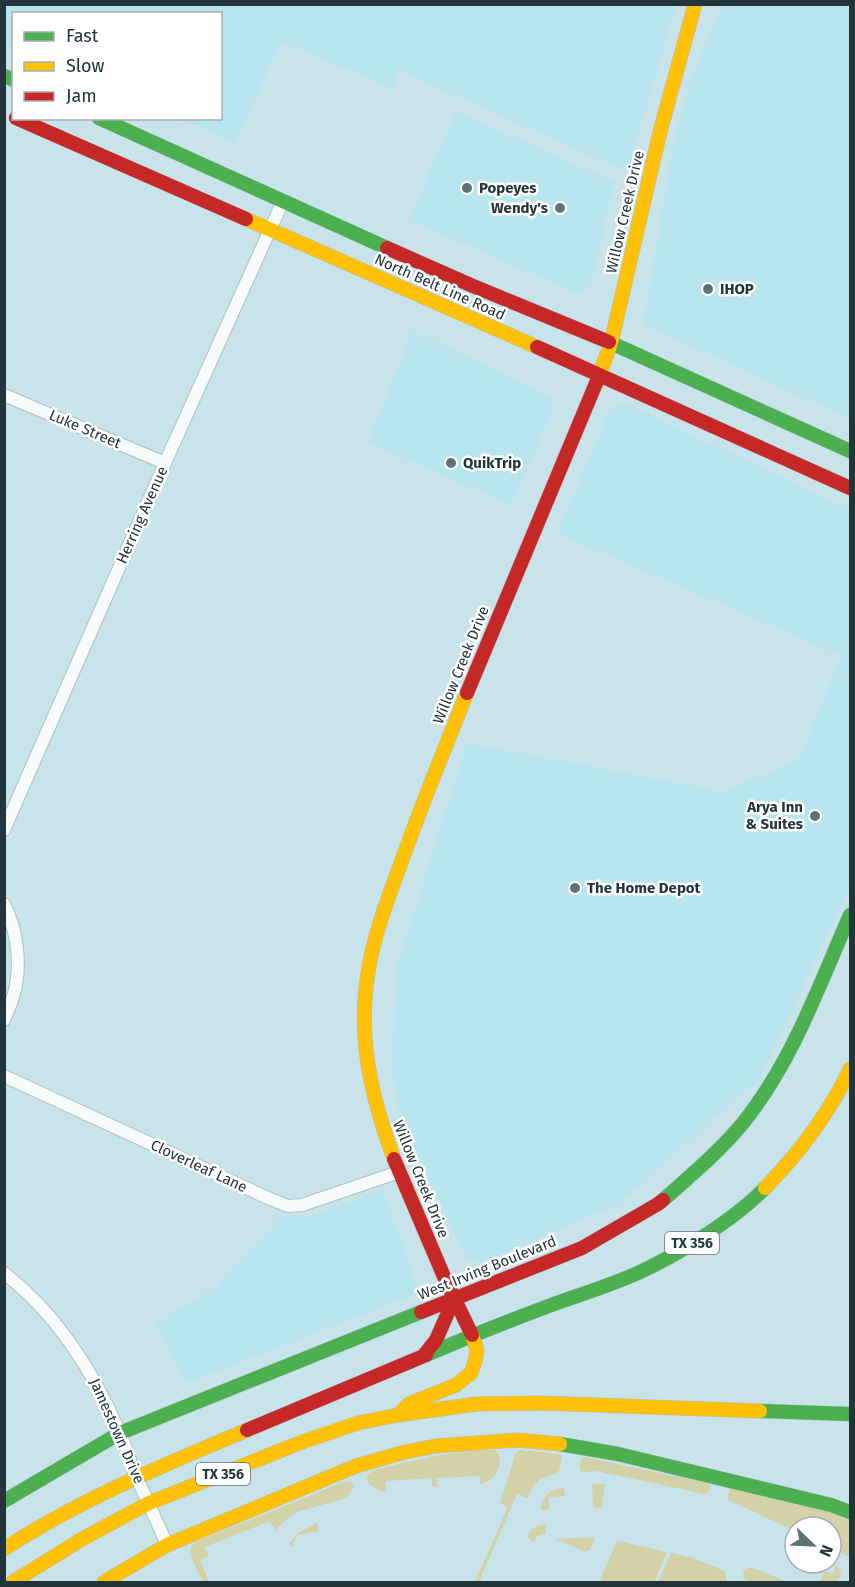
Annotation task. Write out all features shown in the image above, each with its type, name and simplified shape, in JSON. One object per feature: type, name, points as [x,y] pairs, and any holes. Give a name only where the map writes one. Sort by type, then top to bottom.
[{"type":"main road","name":"Willow Creek Drive","points":[[472,1335],[399,1172],[381,1124],[367,1061],[365,1000],[369,965],[375,936],[416,821],[473,677],[600,375],[611,343],[660,132],[695,4]]},
{"type":"main road","name":"North Belt Line Road","points":[[20,120],[600,375],[850,488]]},
{"type":"main road","name":"North Belt Line Road","points":[[103,120],[473,286],[611,343],[850,451]]},
{"type":"main road","name":"West Irving Boulevard","points":[[4,1501],[120,1433],[582,1248],[658,1204],[715,1154],[743,1123],[776,1076],[797,1037],[850,915]]},
{"type":"main road","name":"TX 356","points":[[4,1549],[50,1520],[136,1477],[472,1335],[640,1272],[680,1250],[718,1226],[756,1197],[789,1163],[817,1127],[850,1069]]},
{"type":"main road","points":[[423,1356],[436,1340],[454,1299]]},
{"type":"main road","points":[[398,1415],[410,1404],[456,1384],[471,1373],[476,1362],[477,1350],[472,1335]]},
{"type":"main road","points":[[398,1415],[476,1404],[541,1403],[850,1414]]},
{"type":"main road","name":"TX 356","points":[[13,1582],[82,1539],[149,1503],[302,1442],[358,1423],[398,1415]]},
{"type":"main road","points":[[104,1582],[167,1545],[364,1464],[436,1446],[517,1440],[545,1442],[618,1454],[831,1505],[850,1512]]},
{"type":"street","name":"Herring Avenue","points":[[4,830],[283,201]]},
{"type":"street","name":"Luke Street","points":[[4,395],[165,463]]},
{"type":"street","points":[[4,904],[14,929],[17,964],[13,996],[4,1020]]},
{"type":"street","name":"Cloverleaf Lane","points":[[4,1076],[288,1206],[308,1204],[399,1172]]},
{"type":"street","name":"Jamestown Drive","points":[[4,1273],[26,1292],[72,1343],[99,1387],[167,1545]]},
{"type":"shaded area","points":[[5,4],[676,4],[629,167],[617,167],[398,70],[393,88],[282,42],[234,142],[183,120],[222,120],[222,12],[12,12],[12,46],[5,42]]},
{"type":"shaded area","points":[[723,5],[850,5],[850,419],[644,324],[674,139],[693,73]]},
{"type":"shaded area","points":[[456,111],[614,182],[592,282],[580,294],[409,220]]},
{"type":"shaded area","points":[[413,331],[547,395],[552,401],[550,418],[511,505],[368,442]]},
{"type":"shaded area","points":[[619,405],[628,405],[850,509],[850,887],[760,1077],[618,1204],[483,1262],[467,1259],[400,1118],[392,1067],[397,967],[467,743],[724,792],[799,759],[842,656],[557,533],[609,412]]},
{"type":"shaded area","points":[[382,1190],[413,1272],[418,1293],[187,1383],[155,1324],[216,1287],[284,1214],[310,1217]]},
{"type":"green space","points":[[495,1450],[500,1460],[498,1470],[490,1479],[480,1484],[480,1476],[437,1478],[437,1487],[432,1487],[432,1478],[386,1481],[386,1489],[382,1492],[368,1483],[368,1474],[385,1467],[445,1454]]},
{"type":"green space","points":[[520,1450],[559,1454],[562,1456],[559,1471],[540,1479],[533,1486],[527,1498],[517,1494],[479,1582],[475,1582],[508,1507],[500,1503],[515,1454]]},
{"type":"green space","points":[[584,1457],[707,1483],[711,1487],[705,1494],[597,1471],[585,1472],[581,1471],[580,1465]]},
{"type":"green space","points":[[348,1481],[354,1487],[347,1498],[300,1511],[275,1530],[270,1521],[205,1547],[209,1556],[200,1560],[209,1582],[203,1582],[192,1556],[191,1549],[195,1543]]},
{"type":"green space","points":[[592,1484],[605,1484],[601,1508],[593,1507]]},
{"type":"green space","points":[[564,1488],[565,1496],[549,1497],[549,1509],[544,1511],[541,1508],[551,1491]]},
{"type":"green space","points":[[736,1488],[842,1515],[783,1515],[783,1525],[728,1500],[730,1489]]},
{"type":"green space","points":[[843,1515],[850,1517],[850,1557],[843,1553]]},
{"type":"green space","points":[[317,1522],[319,1531],[297,1535],[292,1546],[289,1544],[297,1534]]},
{"type":"green space","points":[[545,1525],[546,1534],[538,1535],[534,1542],[527,1538],[530,1531]]},
{"type":"green space","points":[[595,1537],[590,1551],[586,1552],[556,1539]]},
{"type":"green space","points":[[617,1541],[667,1552],[654,1582],[599,1582]]},
{"type":"green space","points":[[671,1553],[693,1558],[725,1571],[727,1582],[658,1582]]},
{"type":"green space","points":[[750,1567],[788,1582],[750,1582],[743,1577],[744,1570]]},
{"type":"green space","points":[[823,1575],[841,1575],[835,1582],[820,1581]]},
{"type":"traffic: fast","points":[[4,76],[12,79]]},
{"type":"traffic: fast","points":[[103,120],[387,248]]},
{"type":"traffic: fast","points":[[609,342],[850,451]]},
{"type":"traffic: fast","points":[[663,1200],[724,1144],[743,1123],[776,1075],[803,1023],[850,915]]},
{"type":"traffic: fast","points":[[426,1355],[640,1272],[689,1246],[738,1212],[765,1188]]},
{"type":"traffic: fast","points":[[4,1501],[120,1433],[421,1312]]},
{"type":"traffic: fast","points":[[760,1411],[850,1414]]},
{"type":"traffic: fast","points":[[560,1444],[618,1454],[831,1505],[850,1512]]},
{"type":"traffic: slow","points":[[599,376],[611,343],[660,132],[695,4]]},
{"type":"traffic: slow","points":[[246,219],[537,347]]},
{"type":"traffic: slow","points":[[394,1159],[375,1100],[367,1061],[364,1020],[367,981],[373,947],[389,897],[467,693]]},
{"type":"traffic: slow","points":[[765,1188],[813,1132],[833,1102],[850,1069]]},
{"type":"traffic: slow","points":[[13,1582],[82,1539],[149,1503],[302,1442],[358,1423],[398,1415],[409,1404],[456,1385],[471,1373],[475,1362],[477,1350],[472,1335]]},
{"type":"traffic: slow","points":[[398,1415],[476,1404],[541,1403],[760,1411]]},
{"type":"traffic: slow","points":[[4,1549],[93,1499],[247,1430]]},
{"type":"traffic: slow","points":[[104,1582],[167,1545],[356,1466],[436,1446],[517,1440],[560,1444]]},
{"type":"traffic: jam","points":[[21,120],[246,219]]},
{"type":"traffic: jam","points":[[387,248],[609,342]]},
{"type":"traffic: jam","points":[[537,347],[850,488]]},
{"type":"traffic: jam","points":[[467,693],[599,376]]},
{"type":"traffic: jam","points":[[394,1159],[445,1279],[472,1335]]},
{"type":"traffic: jam","points":[[421,1312],[582,1248],[663,1200]]},
{"type":"traffic: jam","points":[[424,1355],[436,1340],[454,1299]]},
{"type":"traffic: jam","points":[[247,1430],[426,1355]]},
{"type":"place","name":"Popeyes","points":[[467,188]]},
{"type":"place","name":"Wendy's","points":[[560,208]]},
{"type":"place","name":"IHOP","points":[[708,289]]},
{"type":"place","name":"QuikTrip","points":[[451,463]]},
{"type":"place","name":"Arya Inn & Suites","points":[[815,816]]},
{"type":"place","name":"The Home Depot","points":[[575,888]]}]
